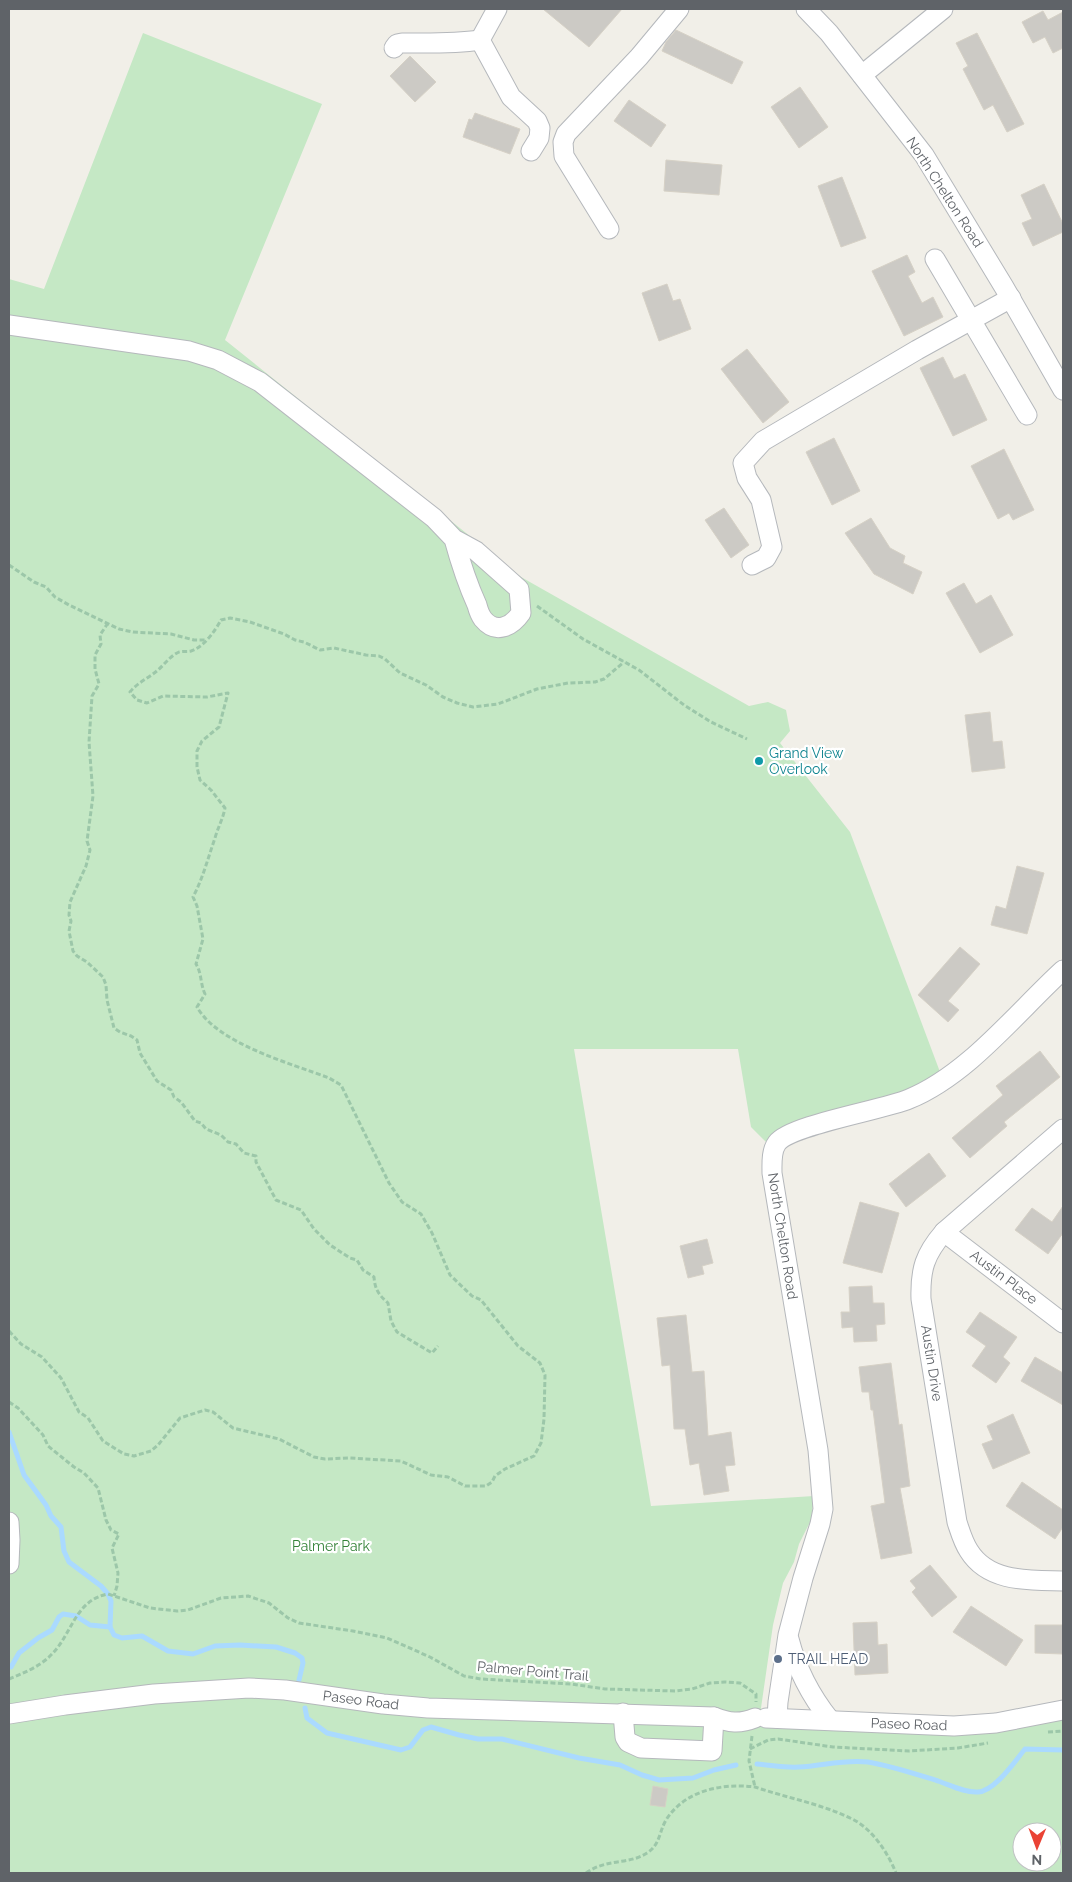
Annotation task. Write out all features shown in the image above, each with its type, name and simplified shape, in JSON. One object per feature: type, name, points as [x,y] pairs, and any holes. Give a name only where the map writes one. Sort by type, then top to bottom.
[{"type":"street","points":[[394,48],[397,44],[402,43],[457,44],[480,40],[498,9]]},
{"type":"street","points":[[610,229],[564,156],[563,142],[566,134],[640,57],[678,9]]},
{"type":"street","name":"North Chelton Road","points":[[806,9],[862,75],[924,155],[1063,390]]},
{"type":"street","points":[[862,75],[943,9]]},
{"type":"street","points":[[480,40],[511,97],[537,121],[540,128],[539,138],[531,151]]},
{"type":"street","points":[[935,259],[1026,415]]},
{"type":"street","points":[[752,565],[766,558],[772,547],[761,500],[747,478],[743,463],[763,441],[1010,298]]},
{"type":"street","points":[[9,325],[189,351],[218,360],[240,370],[266,387],[434,518],[454,538],[476,551],[518,589],[521,613],[515,622],[506,627],[495,627],[483,619],[466,580],[454,538]]},
{"type":"street","name":"North Chelton Road","points":[[777,1718],[788,1635],[823,1509],[818,1450],[772,1173],[776,1143],[786,1135],[801,1129],[885,1107],[926,1092],[945,1080],[984,1047],[1063,970]]},
{"type":"street","name":"Austin Drive","points":[[1063,1129],[944,1232],[925,1258],[920,1284],[957,1522],[962,1537],[969,1551],[981,1563],[996,1573],[1011,1579],[1063,1581]]},
{"type":"street","name":"Austin Place","points":[[944,1232],[1063,1322]]},
{"type":"street","points":[[9,1522],[9,1564]]},
{"type":"street","points":[[788,1635],[796,1663],[806,1684],[813,1698],[830,1720]]},
{"type":"street","name":"Paseo Road","points":[[9,1714],[65,1704],[154,1694],[249,1688],[285,1690],[382,1704],[428,1708],[714,1717],[732,1722],[755,1718],[777,1718],[954,1726],[996,1723],[1063,1710]]},
{"type":"street","points":[[623,1714],[625,1736],[634,1745],[641,1748],[712,1751],[714,1717]]},
{"type":"path","points":[[9,566],[34,582],[46,587],[55,597],[118,629],[133,632],[171,634],[194,640],[205,640]]},
{"type":"path","points":[[521,601],[534,604],[584,639],[639,670],[684,706],[711,722],[747,739]]},
{"type":"path","points":[[9,1331],[21,1344],[42,1357],[61,1378],[79,1412],[88,1418],[103,1441],[124,1454],[134,1456],[151,1451],[180,1418],[205,1410],[213,1412],[233,1428],[279,1439],[314,1457],[401,1461],[431,1475],[448,1477],[465,1486],[486,1486],[505,1469],[534,1456],[541,1443],[544,1419],[545,1374],[540,1362],[518,1346],[481,1300],[472,1296],[450,1275],[432,1233],[421,1214],[402,1202],[389,1183],[341,1085],[328,1078],[245,1046],[202,1017],[197,1007],[204,994],[200,984],[202,973],[196,964],[202,939],[197,906],[193,897],[202,881],[225,808],[211,790],[200,780],[197,751],[202,741],[219,727],[228,693],[207,697],[163,696],[147,703],[137,700],[130,692],[136,685],[158,671],[169,658],[180,651],[190,652],[198,648],[216,630],[221,620],[230,618],[244,620],[284,634],[320,650],[334,648],[378,656],[386,659],[400,672],[426,685],[443,697],[473,707],[498,704],[537,689],[568,683],[595,682],[604,679],[624,662]]},
{"type":"path","points":[[108,623],[100,635],[101,644],[95,655],[95,669],[99,684],[92,696],[88,742],[93,796],[87,841],[90,850],[86,866],[70,902],[69,915],[71,921],[69,931],[73,951],[103,977],[114,1028],[137,1040],[140,1053],[157,1081],[171,1090],[174,1097],[206,1129],[221,1135],[228,1142],[236,1144],[244,1153],[256,1156],[256,1162],[276,1200],[301,1210],[322,1238],[350,1258],[357,1260],[363,1270],[374,1277],[374,1287],[388,1303],[391,1321],[397,1332],[432,1353],[438,1346]]},
{"type":"path","points":[[9,1402],[18,1408],[43,1435],[48,1446],[84,1473],[98,1488],[106,1520],[111,1530],[118,1533],[112,1548],[118,1573],[114,1596]]},
{"type":"path","name":"Palmer Point Trail","points":[[9,1679],[40,1664],[52,1654],[62,1642],[83,1606],[94,1598],[114,1596],[150,1608],[177,1611],[194,1608],[221,1598],[248,1596],[270,1603],[288,1618],[300,1623],[353,1630],[387,1638],[430,1657],[464,1676],[481,1679],[570,1684],[605,1689],[676,1691],[692,1689],[710,1683],[740,1684],[756,1694],[755,1718]]},
{"type":"path","points":[[1040,1733],[1063,1731]]},
{"type":"path","points":[[755,1787],[750,1771],[750,1750],[768,1740],[778,1739],[834,1747],[909,1751],[958,1748],[996,1741]]},
{"type":"path","points":[[586,1873],[596,1866],[637,1857],[646,1853],[655,1846],[665,1822],[674,1809],[689,1796],[726,1787],[755,1787],[855,1820],[870,1832],[891,1861],[896,1873]]},
{"type":"green space","name":"Palmer Park","points":[[143,33],[322,104],[225,340],[521,577],[749,706],[768,702],[786,710],[790,731],[780,743],[850,832],[940,1072],[919,1087],[773,1135],[766,1142],[751,1127],[738,1049],[574,1049],[651,1506],[814,1496],[811,1520],[799,1544],[794,1562],[783,1583],[773,1625],[761,1708],[769,1728],[970,1733],[1063,1718],[1063,1873],[9,1873],[9,279],[44,289]]},
{"type":"building","points":[[543,9],[622,9],[589,47]]},
{"type":"building","points":[[1043,11],[1048,20],[1063,12],[1063,48],[1053,53],[1045,37],[1033,43],[1022,22]]},
{"type":"building","points":[[676,30],[743,62],[732,84],[662,51],[666,42]]},
{"type":"building","points":[[977,33],[1024,124],[1007,132],[993,105],[984,110],[963,69],[968,66],[956,43]]},
{"type":"building","points":[[410,56],[436,82],[415,102],[390,76]]},
{"type":"building","points":[[800,87],[828,127],[799,148],[771,107]]},
{"type":"building","points":[[629,100],[666,125],[651,147],[614,121]]},
{"type":"building","points":[[475,113],[520,129],[510,154],[463,137],[469,119],[472,120]]},
{"type":"building","points":[[666,160],[722,165],[719,195],[664,191]]},
{"type":"building","points":[[842,177],[866,238],[841,247],[818,186]]},
{"type":"building","points":[[1044,184],[1063,224],[1063,232],[1033,246],[1022,223],[1032,219],[1021,195]]},
{"type":"building","points":[[907,255],[915,272],[908,276],[922,303],[933,297],[943,317],[904,336],[872,271]]},
{"type":"building","points":[[667,284],[673,301],[680,299],[691,329],[659,341],[642,293]]},
{"type":"building","points":[[747,349],[789,402],[763,423],[721,369]]},
{"type":"building","points":[[943,357],[954,379],[965,374],[987,420],[953,436],[920,368]]},
{"type":"building","points":[[834,438],[860,491],[832,505],[806,452]]},
{"type":"building","points":[[1004,449],[1034,510],[1013,520],[1009,513],[998,519],[971,466]]},
{"type":"building","points":[[724,508],[749,545],[731,558],[705,520]]},
{"type":"building","points":[[871,518],[890,548],[905,556],[903,563],[922,572],[913,594],[874,574],[845,533]]},
{"type":"building","points":[[964,583],[976,604],[991,595],[1013,635],[980,653],[946,593]]},
{"type":"building","points":[[990,712],[993,742],[1002,741],[1005,768],[972,772],[965,715]]},
{"type":"building","points":[[1017,866],[1044,873],[1027,934],[991,925],[996,906],[1006,909]]},
{"type":"building","points":[[960,947],[980,964],[948,1001],[959,1010],[948,1022],[918,995]]},
{"type":"building","points":[[1040,1051],[1060,1077],[1004,1122],[1007,1126],[970,1158],[952,1138],[1003,1095],[996,1086]]},
{"type":"building","points":[[929,1153],[946,1176],[906,1207],[889,1184]]},
{"type":"building","points":[[860,1202],[899,1213],[882,1273],[843,1263]]},
{"type":"building","points":[[1063,1206],[1063,1233],[1048,1254],[1015,1230],[1032,1208],[1052,1222]]},
{"type":"building","points":[[707,1239],[713,1263],[702,1266],[704,1274],[688,1278],[680,1246]]},
{"type":"building","points":[[872,1286],[873,1303],[884,1303],[885,1324],[876,1325],[877,1341],[854,1342],[853,1327],[842,1328],[841,1312],[850,1312],[849,1287]]},
{"type":"building","points":[[980,1312],[1017,1337],[1003,1357],[1010,1363],[996,1383],[972,1366],[986,1346],[966,1332]]},
{"type":"building","points":[[686,1315],[692,1372],[704,1371],[708,1436],[731,1432],[735,1465],[725,1466],[729,1491],[704,1495],[699,1463],[690,1465],[685,1429],[674,1429],[670,1365],[662,1366],[657,1318]]},
{"type":"building","points":[[1035,1357],[1063,1373],[1063,1405],[1021,1381]]},
{"type":"building","points":[[891,1363],[899,1425],[902,1424],[910,1486],[900,1488],[912,1553],[881,1559],[871,1506],[885,1503],[873,1410],[871,1410],[869,1392],[862,1392],[859,1367]]},
{"type":"building","points":[[1013,1414],[1030,1453],[993,1469],[982,1444],[993,1440],[987,1426]]},
{"type":"building","points":[[1022,1482],[1063,1510],[1063,1527],[1055,1539],[1006,1506]]},
{"type":"building","points":[[930,1565],[957,1597],[932,1617],[912,1592],[916,1588],[910,1581]]},
{"type":"building","points":[[971,1606],[1023,1640],[1006,1666],[953,1632]]},
{"type":"building","points":[[877,1622],[878,1645],[887,1644],[888,1673],[855,1675],[853,1623]]},
{"type":"building","points":[[1035,1625],[1063,1625],[1063,1654],[1035,1653]]},
{"type":"building","points":[[653,1786],[668,1789],[665,1807],[650,1805]]},
{"type":"waterway","points":[[9,1432],[24,1475],[46,1505],[51,1516],[61,1527],[64,1551],[69,1562],[101,1586],[108,1594],[111,1601],[110,1627],[114,1635],[122,1638],[142,1636],[168,1651],[193,1654],[215,1646],[276,1647],[295,1653],[302,1658],[303,1663],[299,1680]]},
{"type":"waterway","points":[[11,1667],[19,1653],[52,1630],[59,1617],[63,1614],[76,1616],[90,1625],[110,1627]]},
{"type":"waterway","points":[[305,1708],[307,1718],[327,1733],[401,1750],[410,1747],[423,1730],[431,1727],[478,1739],[502,1739],[579,1758],[620,1765],[659,1780],[693,1778],[714,1770],[736,1765]]},
{"type":"waterway","points":[[757,1764],[794,1767],[850,1761],[868,1762],[903,1770],[963,1790],[978,1792],[991,1787],[998,1781],[1025,1749],[1063,1750]]},
{"type":"place","name":"Grand View Overlook","points":[[759,761]]},
{"type":"place","name":"TRAIL HEAD","points":[[778,1659]]}]
